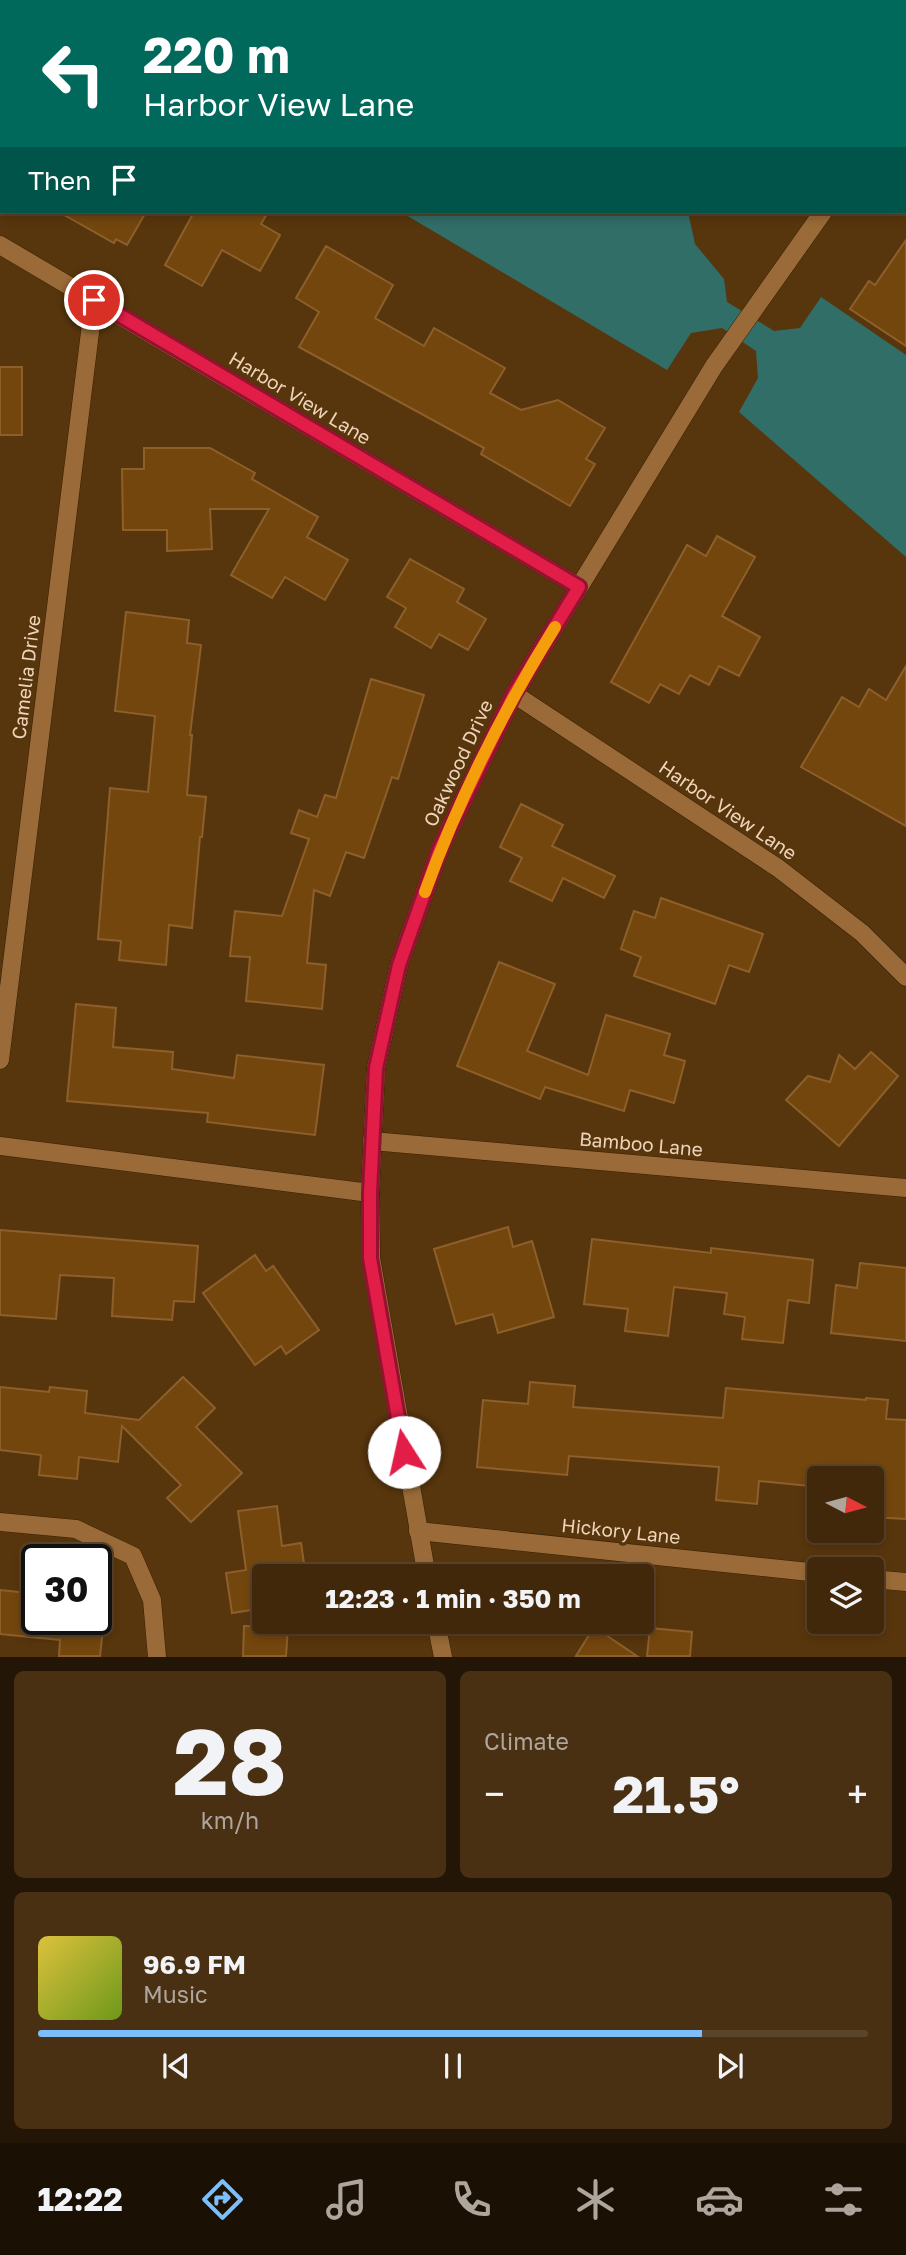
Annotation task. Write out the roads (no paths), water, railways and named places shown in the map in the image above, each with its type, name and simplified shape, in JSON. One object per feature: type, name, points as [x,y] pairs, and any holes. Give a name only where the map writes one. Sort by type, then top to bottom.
[{"type":"street","name":"Oakwood Drive","points":[[425,1564],[370,1258],[376,1068],[399,965],[440,849],[514,694],[714,366],[822,214]]},
{"type":"street","name":"Harbor View Lane","points":[[0,244],[579,587]]},
{"type":"street","name":"Camelia Drive","points":[[0,1060],[94,300]]},
{"type":"street","name":"Harbor View Lane","points":[[514,694],[778,868],[862,933],[906,977]]},
{"type":"street","name":"Bamboo Lane","points":[[372,1141],[906,1188]]},
{"type":"street","points":[[0,1146],[370,1193]]},
{"type":"street","points":[[0,1522],[76,1530],[133,1556],[152,1600],[157,1657]]},
{"type":"street","name":"Hickory Lane","points":[[418,1531],[807,1572]]},
{"type":"street","points":[[884,1580],[906,1583]]},
{"type":"street","points":[[438,1634],[443,1657]]},
{"type":"water","points":[[404,214],[688,214],[695,244],[724,279],[727,302],[774,331],[800,328],[821,297],[906,355],[906,557],[739,412],[758,378],[756,351],[722,328],[691,333],[667,370]]}]
